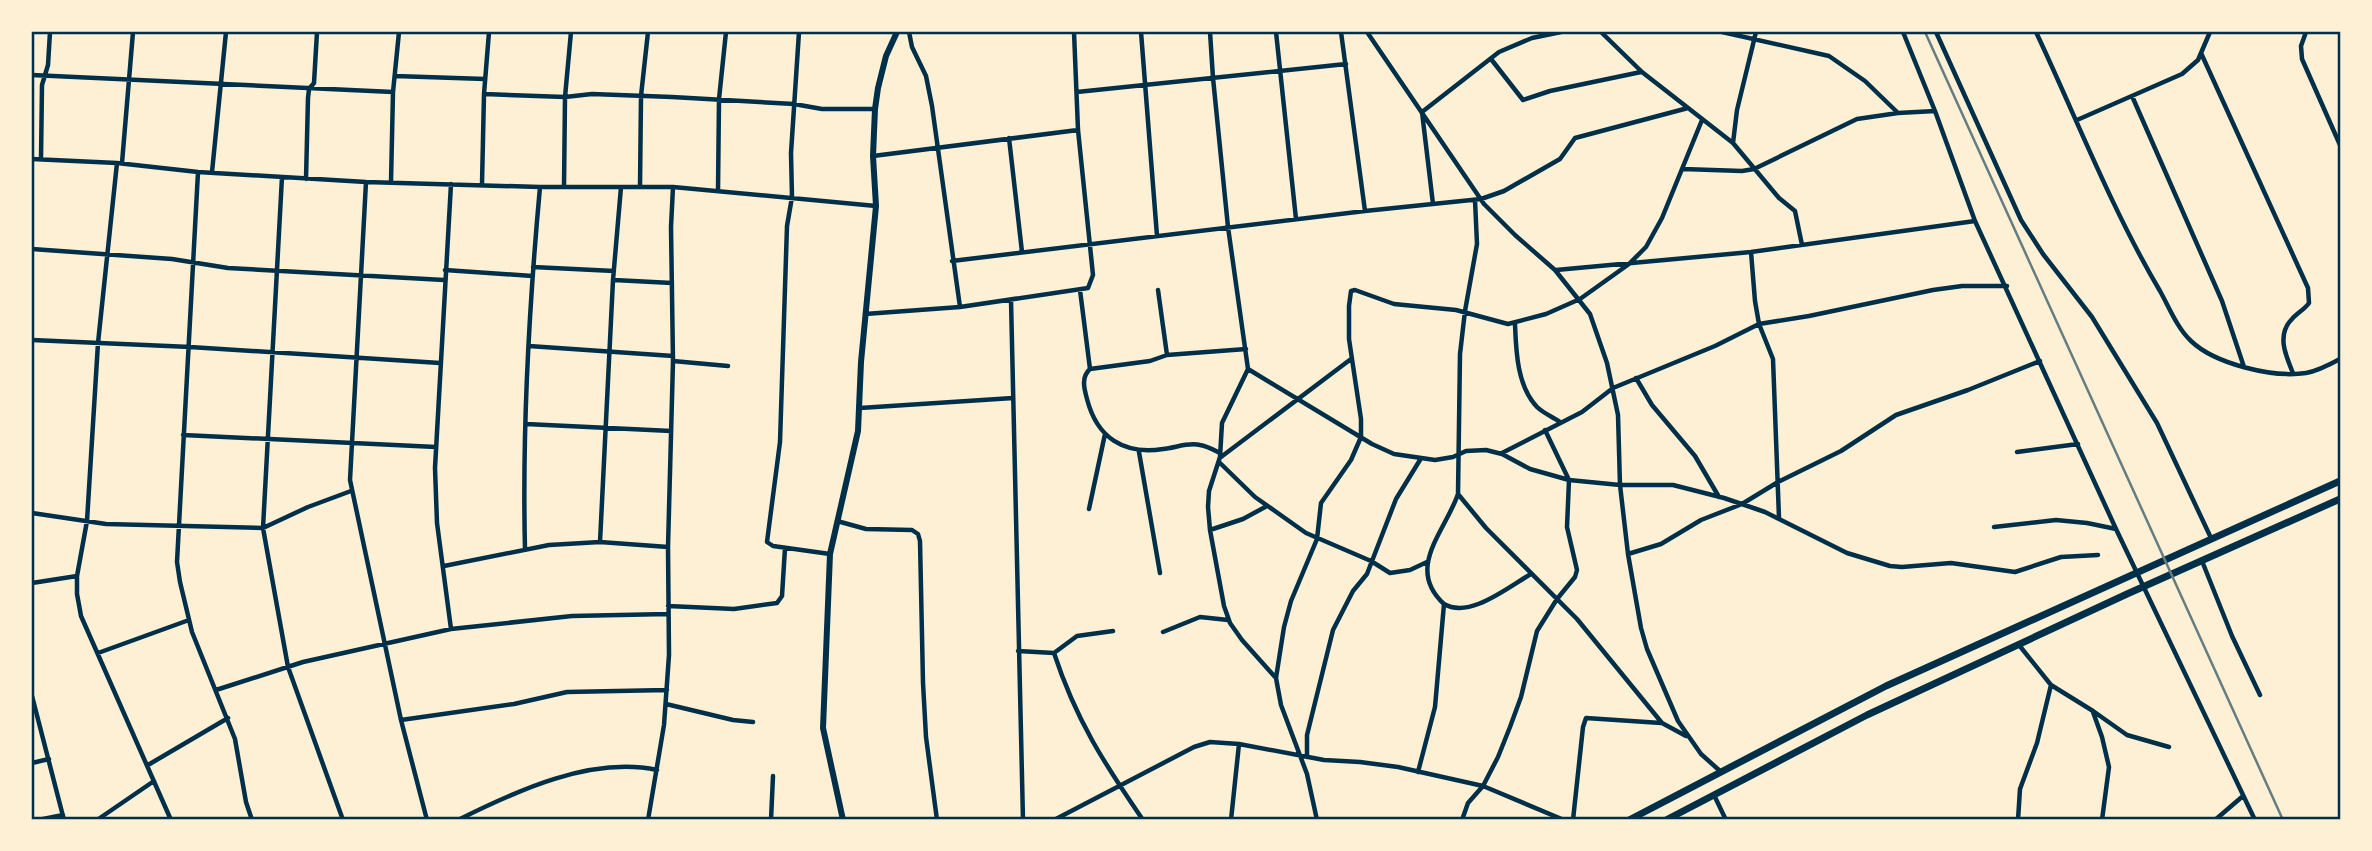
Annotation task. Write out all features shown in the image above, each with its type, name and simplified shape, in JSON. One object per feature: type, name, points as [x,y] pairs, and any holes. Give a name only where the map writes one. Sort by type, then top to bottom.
[{"type":"main road","points":[[1629,820],[1886,686],[2340,481]]},
{"type":"main road","points":[[1666,820],[1713,793],[1867,715],[2340,499]]},
{"type":"street","points":[[41,159],[42,85],[48,65],[50,32]]},
{"type":"street","points":[[133,32],[120,163],[105,255],[87,521],[77,576],[79,608],[171,820]]},
{"type":"street","points":[[212,172],[226,32]]},
{"type":"street","points":[[306,178],[309,89],[314,83],[317,32]]},
{"type":"street","points":[[391,182],[393,92],[399,32]]},
{"type":"street","points":[[482,185],[484,94],[489,32]]},
{"type":"street","points":[[564,187],[565,97],[571,32]]},
{"type":"street","points":[[640,187],[642,96],[648,32]]},
{"type":"street","points":[[718,191],[719,99],[726,32]]},
{"type":"street","points":[[799,32],[790,153],[792,197],[787,226],[780,442],[768,526],[769,545],[830,554]]},
{"type":"street","points":[[843,820],[823,728],[830,554],[858,430],[865,314],[876,206],[873,156],[878,88],[886,56],[897,32]]},
{"type":"street","points":[[909,32],[912,47],[926,76],[939,148],[960,307]]},
{"type":"street","points":[[865,314],[960,307],[1088,288],[1092,282],[1091,244],[1079,130],[1074,32]]},
{"type":"street","points":[[1141,32],[1157,236]]},
{"type":"street","points":[[1210,32],[1228,227],[1248,369],[1223,423],[1220,458],[1209,491],[1210,530],[1217,574],[1229,620],[1242,640],[1276,678]]},
{"type":"street","points":[[1276,32],[1296,219]]},
{"type":"street","points":[[1341,32],[1365,211]]},
{"type":"street","points":[[1367,32],[1478,200],[1555,270],[1580,299],[1595,325],[1618,415],[1620,485],[1628,554],[1647,649],[1678,721],[1687,736],[1720,771]]},
{"type":"street","points":[[1422,112],[1511,45],[1561,32]]},
{"type":"street","points":[[1601,32],[1642,72],[1733,143],[1779,198],[1795,211],[1802,245]]},
{"type":"street","points":[[1722,32],[1755,34],[1829,56],[1865,80],[1898,113]]},
{"type":"street","points":[[1903,32],[1975,221],[2116,529],[2255,820]]},
{"type":"street","points":[[1936,32],[2021,220],[2038,247],[2092,317],[2157,423],[2211,539]]},
{"type":"street","points":[[2036,32],[2141,260],[2188,338],[2221,360],[2244,367],[2293,373],[2317,370],[2340,359]]},
{"type":"street","points":[[2077,120],[2193,67],[2210,32]]},
{"type":"street","points":[[2306,32],[2301,46],[2302,59],[2340,145]]},
{"type":"street","points":[[1733,143],[1737,110],[1755,34]]},
{"type":"street","points":[[2201,53],[2308,288],[2309,303],[2284,330],[2283,344],[2293,373]]},
{"type":"street","points":[[1491,59],[1523,100],[1550,91],[1642,72]]},
{"type":"street","points":[[1077,92],[1346,64]]},
{"type":"street","points":[[32,75],[393,92]]},
{"type":"street","points":[[395,76],[485,79]]},
{"type":"street","points":[[484,94],[565,97],[592,94],[719,99],[794,104],[822,109],[876,109]]},
{"type":"street","points":[[2132,96],[2222,301],[2244,367]]},
{"type":"street","points":[[952,261],[1478,200],[1504,191],[1560,159],[1575,138],[1688,108]]},
{"type":"street","points":[[1683,169],[1754,169],[1857,120],[1898,113],[1935,111]]},
{"type":"street","points":[[1422,112],[1433,204]]},
{"type":"street","points":[[1317,820],[1303,756],[1281,705],[1276,678],[1278,656],[1291,601],[1317,539],[1321,503],[1351,460],[1361,437],[1361,419],[1351,359],[1349,306],[1353,290],[1394,304],[1465,311],[1493,321],[1515,324],[1580,299],[1629,264],[1655,233],[1702,120]]},
{"type":"street","points":[[873,156],[1079,130]]},
{"type":"street","points":[[1009,138],[1022,252]]},
{"type":"street","points":[[32,159],[366,182],[540,187],[673,187],[876,206]]},
{"type":"street","points":[[198,172],[178,527],[178,572],[189,620],[235,739],[246,802],[252,820]]},
{"type":"street","points":[[282,177],[263,528],[288,667],[343,820]]},
{"type":"street","points":[[366,182],[351,491],[401,720],[427,820]]},
{"type":"street","points":[[451,184],[436,447],[436,523],[451,629]]},
{"type":"street","points":[[525,549],[529,346],[540,187]]},
{"type":"street","points":[[600,542],[621,187]]},
{"type":"street","points":[[648,820],[658,770],[667,690],[673,187]]},
{"type":"street","points":[[1478,200],[1477,244],[1460,354],[1458,494],[1427,562],[1427,580],[1437,598],[1444,604],[1459,608],[1475,605],[1531,574]]},
{"type":"street","points":[[1555,270],[1751,252],[1975,221]]},
{"type":"street","points":[[32,250],[194,261],[228,268],[444,280]]},
{"type":"street","points":[[1751,252],[1759,324],[1773,359],[1779,518]]},
{"type":"street","points":[[533,267],[614,271]]},
{"type":"street","points":[[445,270],[532,276]]},
{"type":"street","points":[[614,280],[672,283]]},
{"type":"street","points":[[1502,454],[1582,412],[1613,388],[1715,346],[1759,324],[1933,290],[1962,286],[2007,286]]},
{"type":"street","points":[[1080,290],[1090,369]]},
{"type":"street","points":[[1158,290],[1167,355]]},
{"type":"street","points":[[1011,300],[1023,820]]},
{"type":"street","points":[[1515,324],[1517,358],[1527,391],[1536,406],[1561,422]]},
{"type":"street","points":[[32,340],[440,363]]},
{"type":"street","points":[[529,346],[610,352],[728,366]]},
{"type":"street","points":[[1246,349],[1167,355],[1150,361],[1090,369],[1084,376],[1084,390],[1095,420],[1115,443],[1139,452],[1195,444],[1220,458],[1267,506],[1317,539],[1395,574],[1427,562]]},
{"type":"street","points":[[1220,458],[1351,359]]},
{"type":"street","points":[[1628,554],[1661,544],[1701,520],[1742,504],[1778,482],[1841,451],[1896,415],[2040,361]]},
{"type":"street","points":[[1248,369],[1394,454],[1420,460],[1445,459],[1466,451],[1479,450],[1502,454],[1530,469],[1569,480],[1620,485],[1673,485],[1742,504],[1779,518],[1847,553],[1890,566],[1951,563],[2015,572],[2061,557],[2098,555]]},
{"type":"street","points":[[1636,378],[1651,405],[1695,456],[1720,497]]},
{"type":"street","points":[[860,408],[1013,398]]},
{"type":"street","points":[[526,424],[671,431]]},
{"type":"street","points":[[1462,820],[1468,803],[1483,786],[1498,757],[1521,697],[1534,640],[1577,570],[1567,527],[1569,480],[1545,430]]},
{"type":"street","points":[[1089,509],[1105,433]]},
{"type":"street","points":[[183,435],[436,447]]},
{"type":"street","points":[[2017,452],[2078,444]]},
{"type":"street","points":[[1139,452],[1160,573]]},
{"type":"street","points":[[1303,756],[1333,630],[1353,592],[1367,574],[1396,499],[1420,460]]},
{"type":"street","points":[[32,513],[106,524],[263,528],[351,491]]},
{"type":"street","points":[[1458,494],[1486,528],[1577,619],[1662,723],[1687,736]]},
{"type":"street","points":[[1210,530],[1243,519],[1267,506]]},
{"type":"street","points":[[1994,527],[2056,520],[2116,529]]},
{"type":"street","points":[[837,521],[866,529],[912,530],[918,534],[926,737],[937,820]]},
{"type":"street","points":[[444,566],[525,549],[600,542],[667,547]]},
{"type":"street","points":[[668,606],[734,609],[778,603],[782,596],[785,548]]},
{"type":"street","points":[[2202,561],[2232,636],[2260,695]]},
{"type":"street","points":[[32,583],[77,576]]},
{"type":"street","points":[[1418,772],[1435,708],[1444,604]]},
{"type":"street","points":[[216,690],[303,662],[451,629],[572,616],[668,614]]},
{"type":"street","points":[[1163,632],[1200,617],[1229,620]]},
{"type":"street","points":[[98,653],[189,620]]},
{"type":"street","points":[[1017,651],[1054,653],[1077,636],[1113,631]]},
{"type":"street","points":[[2019,645],[2051,685],[2127,736],[2169,747]]},
{"type":"street","points":[[1054,653],[1064,684],[1088,736],[1143,820]]},
{"type":"street","points":[[2018,820],[2020,789],[2037,743],[2051,685]]},
{"type":"street","points":[[401,720],[514,705],[567,692],[667,690]]},
{"type":"street","points":[[32,696],[64,817],[38,820]]},
{"type":"street","points":[[666,704],[753,722]]},
{"type":"street","points":[[2093,711],[2109,767],[2102,820]]},
{"type":"street","points":[[148,765],[228,718]]},
{"type":"street","points":[[1573,820],[1586,718],[1662,723]]},
{"type":"street","points":[[1054,820],[1202,743],[1239,744],[1418,772],[1483,786],[1564,820]]},
{"type":"street","points":[[1231,820],[1239,744]]},
{"type":"street","points":[[32,763],[49,759]]},
{"type":"street","points":[[458,820],[500,799],[554,779],[591,771],[643,767],[658,770]]},
{"type":"street","points":[[771,820],[773,776]]},
{"type":"street","points":[[97,820],[154,781]]},
{"type":"street","points":[[1713,793],[1726,820]]},
{"type":"street","points":[[2215,820],[2243,796]]},
{"type":"street","points":[[2247,820],[2250,809]]},
{"type":"railway","points":[[1925,32],[2283,820]]}]
